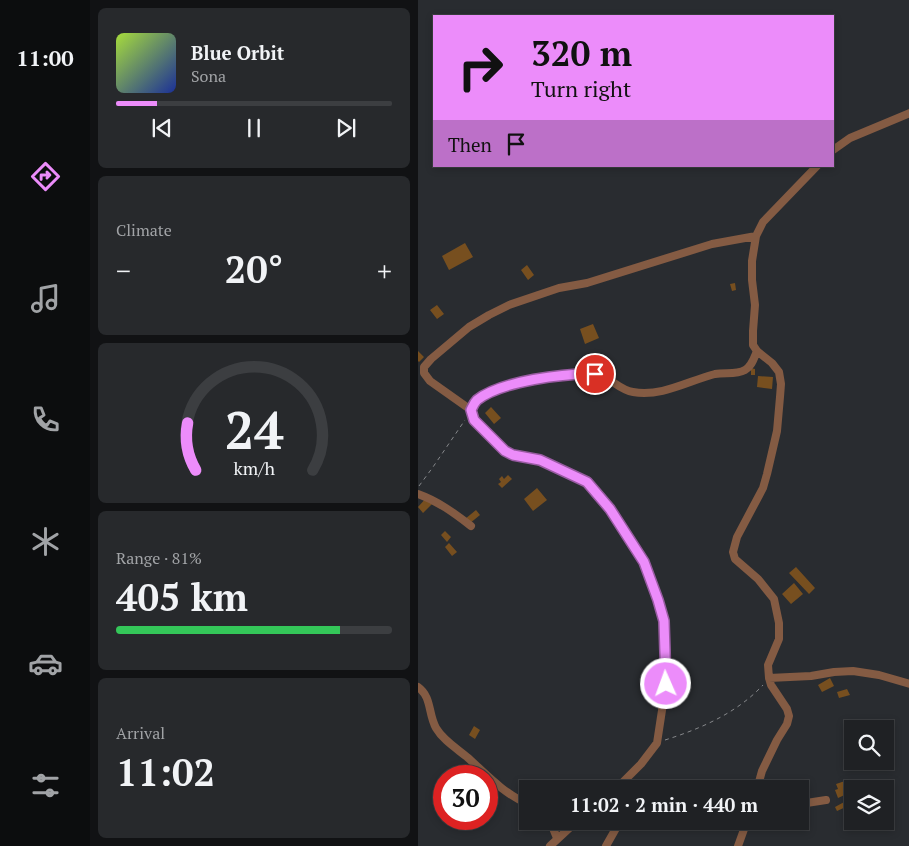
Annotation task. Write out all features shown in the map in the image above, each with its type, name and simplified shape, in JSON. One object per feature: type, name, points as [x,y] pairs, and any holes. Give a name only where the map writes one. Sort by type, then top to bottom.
[{"type":"street","points":[[834,149],[850,138],[910,113]]},
{"type":"street","points":[[760,780],[777,740],[789,720],[787,710],[770,685],[769,678],[768,665],[779,639],[779,623],[774,599],[758,579],[734,559],[733,552],[737,537],[763,488],[777,432],[781,384],[779,372],[753,345],[752,332],[755,305],[752,280],[756,236],[762,222],[816,167]]},
{"type":"street","points":[[418,374],[431,359],[469,327],[509,305],[559,288],[587,283],[685,251],[756,236]]},
{"type":"street","points":[[471,410],[475,401],[503,387],[580,373],[605,377],[625,390],[634,392],[670,390],[714,374],[744,370],[751,364],[757,351]]},
{"type":"street","points":[[424,367],[424,373],[430,381],[471,410],[474,420],[505,451],[513,455],[540,460],[587,482],[610,509],[644,562],[664,621],[666,684],[657,743],[641,764],[625,780]]},
{"type":"street","points":[[418,494],[441,504],[471,526]]},
{"type":"street","points":[[769,678],[853,671],[879,675],[910,684]]},
{"type":"street","points":[[418,686],[427,696],[433,720],[440,734],[493,781],[519,799]]},
{"type":"street","points":[[809,803],[826,800]]},
{"type":"street","points":[[554,830],[557,838]]},
{"type":"street","points":[[550,846],[567,830]]},
{"type":"street","points":[[606,846],[614,830]]},
{"type":"street","points":[[738,846],[744,830]]},
{"type":"path","points":[[418,486],[454,437],[471,410]]},
{"type":"path","points":[[657,743],[711,723],[749,698],[769,678]]},
{"type":"building","points":[[465,243],[473,257],[449,270],[442,256]]},
{"type":"building","points":[[527,265],[534,275],[528,280],[521,270]]},
{"type":"building","points":[[735,283],[736,290],[732,291],[730,284]]},
{"type":"building","points":[[437,305],[444,314],[437,319],[430,310]]},
{"type":"building","points":[[593,324],[599,338],[585,344],[580,329]]},
{"type":"building","points":[[418,351],[424,357],[419,362],[418,361]]},
{"type":"building","points":[[751,368],[755,369],[755,375],[751,375]]},
{"type":"building","points":[[758,376],[773,377],[772,389],[757,387]]},
{"type":"building","points":[[491,407],[501,418],[494,424],[485,413]]},
{"type":"building","points":[[508,475],[512,479],[502,488],[498,484],[501,482],[499,479],[502,476],[504,479]]},
{"type":"building","points":[[537,488],[547,500],[533,511],[524,499]]},
{"type":"building","points":[[427,497],[433,503],[423,513],[418,507]]},
{"type":"building","points":[[476,510],[480,515],[469,524],[465,519]]},
{"type":"building","points":[[445,531],[451,537],[447,542],[441,535]]},
{"type":"building","points":[[449,543],[457,552],[452,556],[445,547]]},
{"type":"building","points":[[796,567],[815,588],[809,594],[789,573]]},
{"type":"building","points":[[794,583],[803,594],[791,604],[782,594]]},
{"type":"building","points":[[830,678],[834,686],[822,692],[818,685]]},
{"type":"building","points":[[847,689],[850,695],[839,698],[837,692]]},
{"type":"building","points":[[474,726],[480,730],[475,739],[469,735]]},
{"type":"building","points":[[844,781],[844,795],[838,798],[835,790],[838,789],[836,784]]},
{"type":"building","points":[[844,802],[844,808],[837,811],[835,807]]},
{"type":"route","points":[[595,374],[580,373],[512,384],[492,391],[475,401],[471,410],[474,420],[505,451],[513,455],[540,460],[587,482],[610,509],[644,562],[658,600],[664,621],[666,684]]}]
